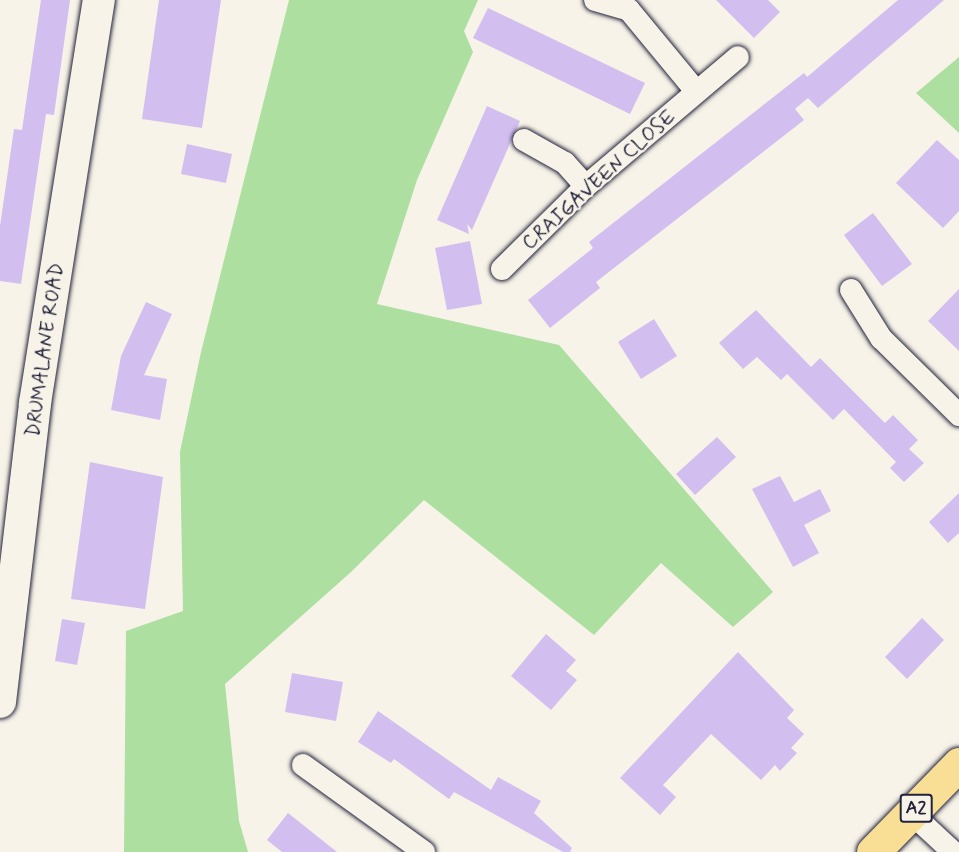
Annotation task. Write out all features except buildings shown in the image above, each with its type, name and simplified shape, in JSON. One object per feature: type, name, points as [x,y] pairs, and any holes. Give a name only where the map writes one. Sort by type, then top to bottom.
[{"type":"main road","name":"DRUMALANE ROAD","points":[[0,702],[6,620],[36,404],[99,0]]},
{"type":"main road","name":"A2","points":[[873,852],[959,764]]},
{"type":"street","points":[[595,0],[634,5],[696,91]]},
{"type":"street","name":"CRAIGAVEEN CLOSE","points":[[502,269],[586,186],[738,57]]},
{"type":"street","points":[[524,140],[565,163],[586,186]]},
{"type":"street","points":[[851,290],[881,338],[959,415]]},
{"type":"street","points":[[303,765],[424,852]]},
{"type":"street","points":[[911,813],[953,852]]},
{"type":"green space","points":[[289,0],[478,0],[464,31],[473,52],[417,180],[377,304],[559,345],[773,592],[733,627],[661,563],[594,635],[424,500],[351,572],[225,684],[239,821],[248,852],[124,852],[126,631],[183,611],[180,452],[201,352]]},
{"type":"green space","points":[[959,57],[959,133],[916,93]]}]
